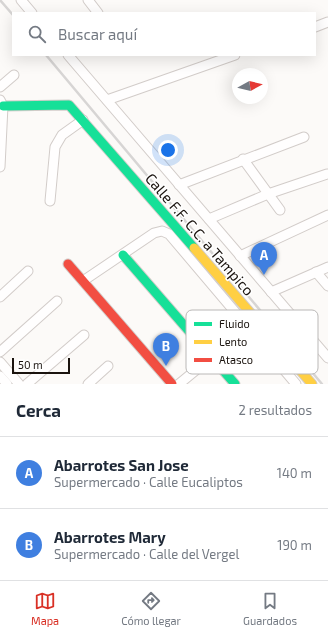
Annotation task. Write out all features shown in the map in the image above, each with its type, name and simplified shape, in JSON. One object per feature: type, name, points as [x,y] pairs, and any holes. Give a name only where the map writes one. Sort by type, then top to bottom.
[{"type":"street","points":[[21,0],[31,12]]},
{"type":"street","points":[[88,0],[97,12]]},
{"type":"street","points":[[316,27],[328,22]]},
{"type":"street","points":[[69,56],[287,310]]},
{"type":"street","points":[[107,100],[232,56]]},
{"type":"street","points":[[0,87],[14,76]]},
{"type":"street","points":[[0,167],[2,103]]},
{"type":"street","name":"Calle F.F. C.C. a Tampico","points":[[2,103],[69,104],[248,310]]},
{"type":"street","points":[[50,201],[55,147],[62,135],[83,120]]},
{"type":"street","points":[[179,185],[304,137]]},
{"type":"street","points":[[243,160],[280,210]]},
{"type":"street","points":[[209,219],[268,194],[327,174]]},
{"type":"street","points":[[240,256],[328,215]]},
{"type":"street","points":[[83,281],[154,233],[162,231],[168,234],[232,310]]},
{"type":"street","points":[[123,255],[186,327]]},
{"type":"street","points":[[68,264],[172,384]]},
{"type":"street","points":[[271,292],[328,267]]},
{"type":"street","points":[[0,297],[28,271]]},
{"type":"street","points":[[316,272],[328,286]]},
{"type":"street","points":[[0,352],[57,301]]},
{"type":"street","points":[[27,384],[84,335]]},
{"type":"street","points":[[318,346],[328,358]]},
{"type":"street","points":[[0,362],[19,384]]},
{"type":"street","points":[[88,384],[108,366]]},
{"type":"street","points":[[179,384],[191,374]]},
{"type":"street","points":[[227,374],[236,384]]},
{"type":"street","points":[[287,374],[296,384]]},
{"type":"street","name":"Calle F.F. C.C. a Tampico","points":[[303,374],[312,384]]},
{"type":"street","points":[[0,376],[7,384]]},
{"type":"railway","points":[[0,0],[12,14]]},
{"type":"railway","points":[[47,56],[260,310]]},
{"type":"railway","points":[[314,374],[322,384]]},
{"type":"traffic: fast","points":[[3,106],[69,105],[194,248]]},
{"type":"traffic: fast","points":[[123,255],[186,328]]},
{"type":"traffic: fast","points":[[226,374],[235,384]]},
{"type":"traffic: slow","points":[[194,248],[248,310]]},
{"type":"traffic: slow","points":[[303,374],[312,384]]},
{"type":"traffic: jam","points":[[68,264],[172,384]]},
{"type":"place","name":"Abarrotes San Jose","points":[[264,275]]},
{"type":"place","name":"Abarrotes Mary","points":[[166,366]]}]
